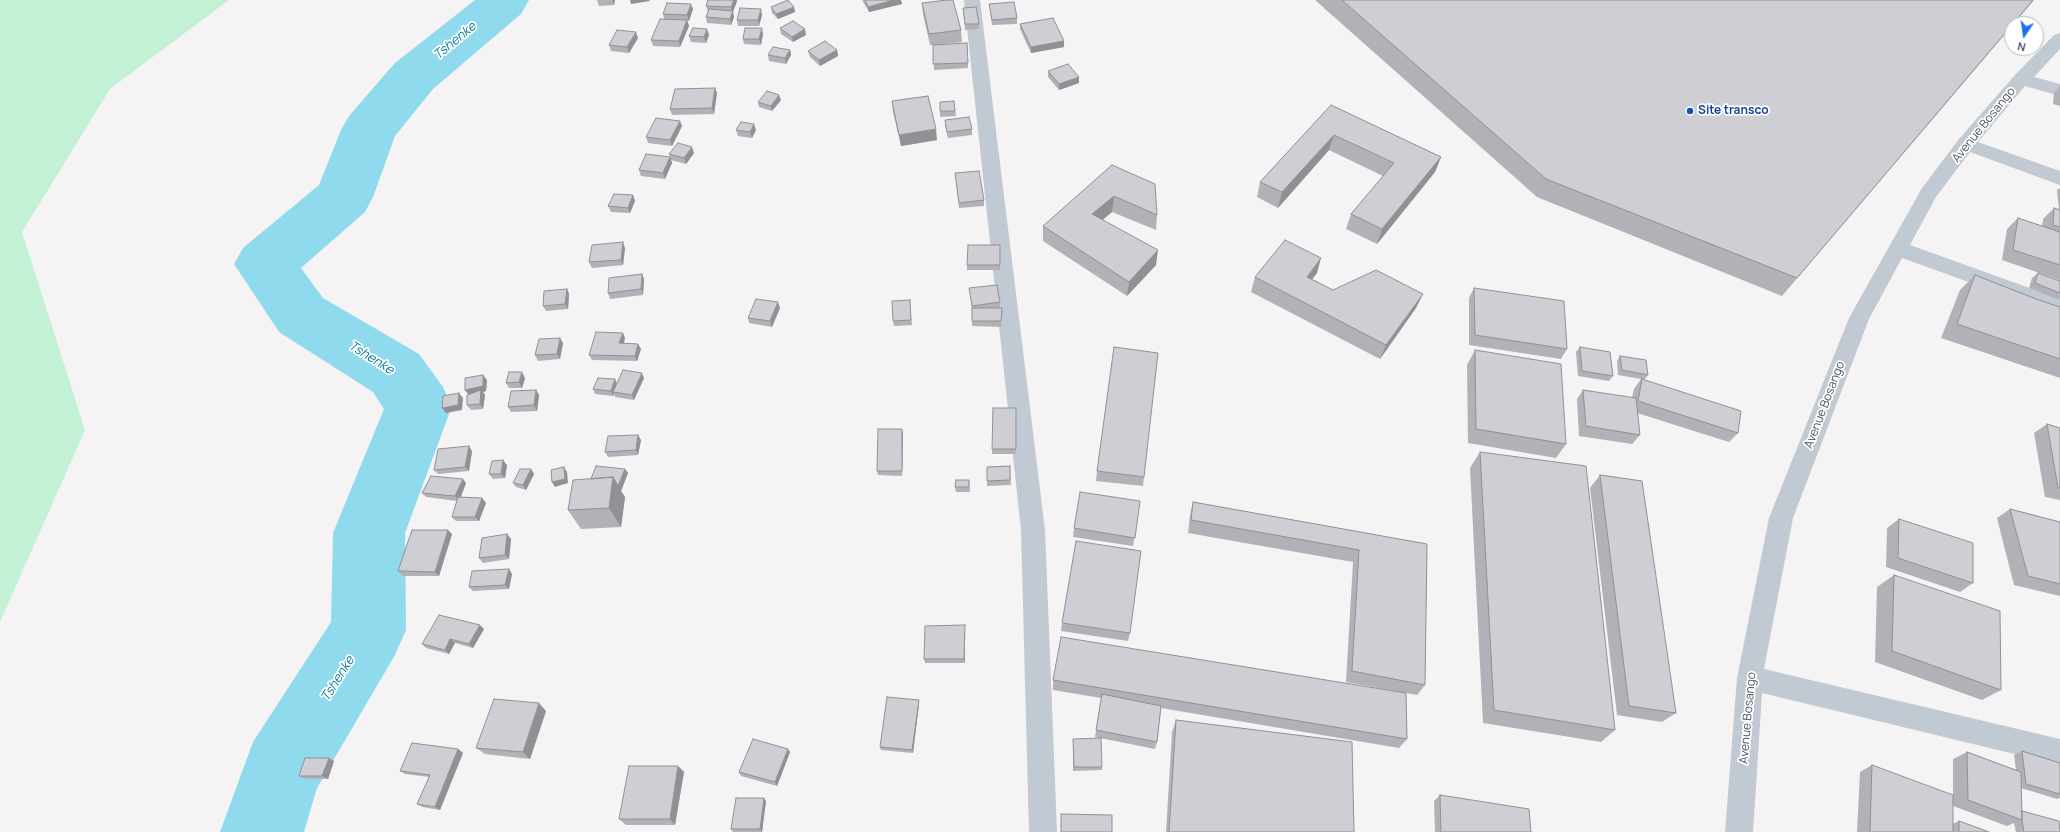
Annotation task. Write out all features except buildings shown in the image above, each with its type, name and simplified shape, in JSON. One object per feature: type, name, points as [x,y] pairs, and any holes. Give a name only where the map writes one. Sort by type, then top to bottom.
[{"type":"street","points":[[972,0],[1033,530],[1043,832]]},
{"type":"street","name":"Avenue Bosango","points":[[1739,832],[1750,678],[1781,518],[1859,318],[1929,193],[1966,144],[2022,79],[2060,39]]},
{"type":"street","points":[[2022,79],[2060,90]]},
{"type":"street","points":[[1966,144],[2060,178]]},
{"type":"street","points":[[1898,249],[2060,307]]},
{"type":"street","points":[[1750,678],[2060,752]]},
{"type":"green space","points":[[0,0],[229,0],[110,89],[22,232],[85,430],[0,622]]},
{"type":"waterway","name":"Tshenke","points":[[262,832],[282,771],[368,630],[369,533],[419,406],[396,373],[301,315],[265,264],[344,197],[369,130],[414,76],[503,3],[504,0]]},
{"type":"place","name":"Site transco","points":[[1690,111]]}]
